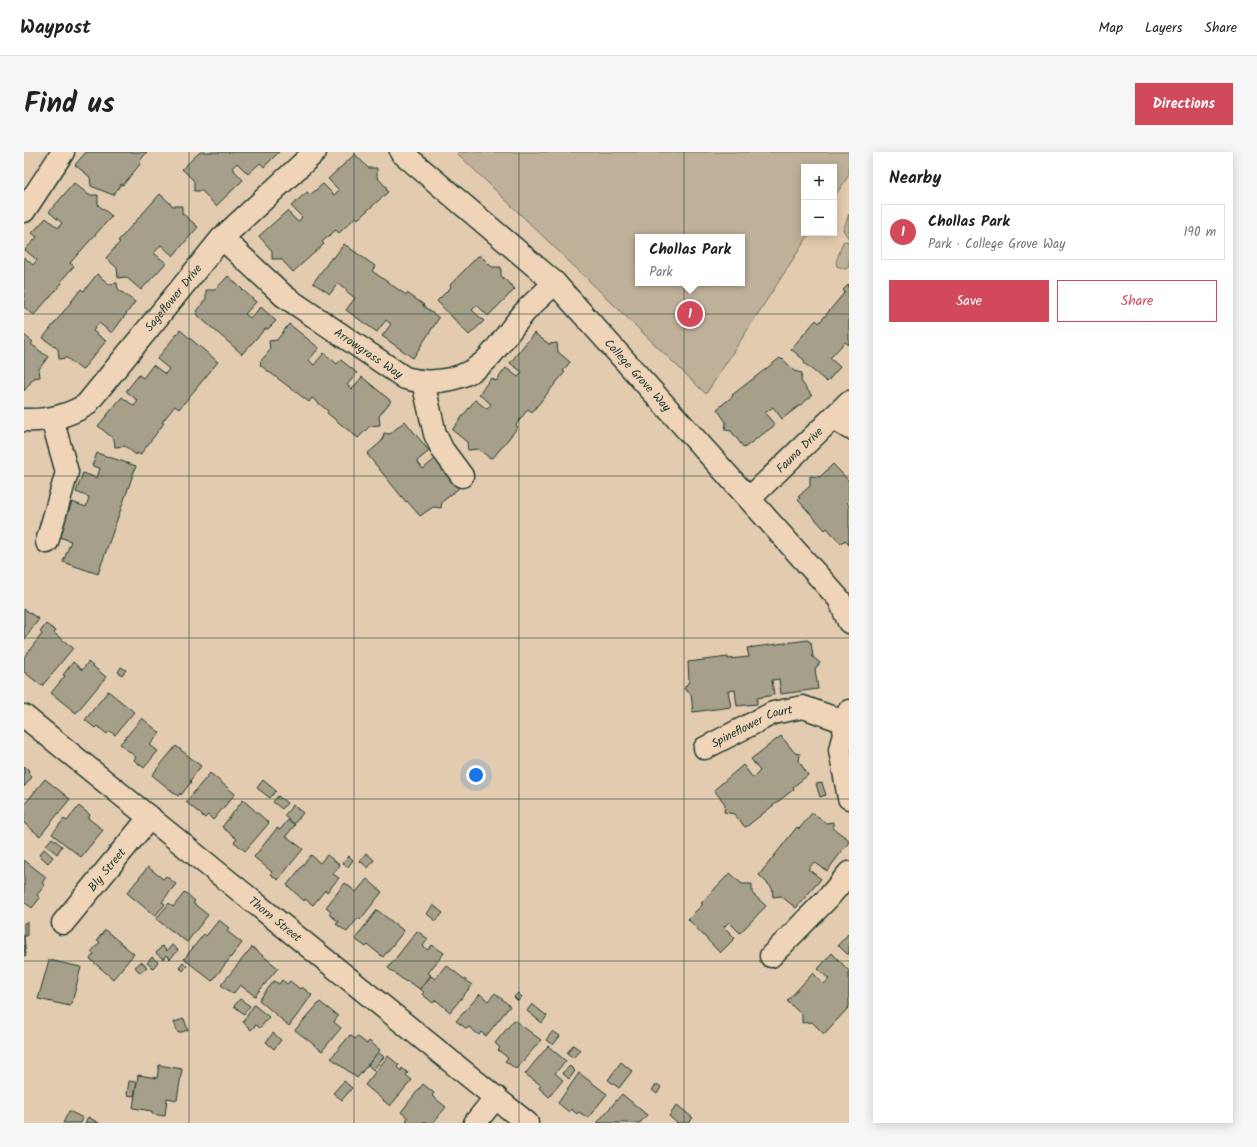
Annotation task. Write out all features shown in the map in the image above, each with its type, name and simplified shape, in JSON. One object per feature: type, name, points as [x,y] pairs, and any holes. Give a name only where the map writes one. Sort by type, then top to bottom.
[{"type":"street","points":[[24,211],[62,152]]},
{"type":"street","name":"Sageflower Drive","points":[[24,420],[52,419],[76,411],[86,405],[222,238],[315,152]]},
{"type":"street","name":"College Grove Way","points":[[401,152],[555,283],[750,498],[839,599],[849,622]]},
{"type":"street","name":"Arrowgrass Way","points":[[222,238],[284,296],[405,378],[423,382],[445,380],[457,377],[479,366],[489,358],[524,312],[555,283]]},
{"type":"street","points":[[423,382],[434,434],[442,449],[462,476]]},
{"type":"street","name":"Fauna Drive","points":[[750,498],[841,423],[849,402]]},
{"type":"street","points":[[47,542],[67,472],[52,419]]},
{"type":"street","name":"Spineflower Court","points":[[705,748],[773,713],[803,707],[847,716]]},
{"type":"street","name":"Thorn Street","points":[[24,716],[527,1123]]},
{"type":"street","points":[[847,716],[840,750],[849,798]]},
{"type":"street","name":"Bly Street","points":[[63,923],[150,817]]},
{"type":"street","points":[[771,956],[828,898],[849,873]]},
{"type":"street","points":[[474,1123],[496,1097]]},
{"type":"shaded area","points":[[458,152],[849,152],[849,175],[837,193],[837,164],[801,164],[801,236],[808,236],[706,394],[458,154]]},
{"type":"shaded area","points":[[849,214],[849,239],[843,230]]},
{"type":"shaded area","points":[[843,242],[849,242],[849,267],[845,269],[837,266],[836,262]]},
{"type":"building","points":[[86,152],[147,152],[139,162],[141,163],[123,185],[121,184],[113,195],[91,186],[90,177],[75,165]]},
{"type":"building","points":[[200,152],[279,152],[264,167],[260,163],[248,174],[237,163],[232,168],[243,180],[216,206],[202,191],[194,191],[194,181],[182,169]]},
{"type":"building","points":[[355,154],[368,168],[377,168],[377,177],[387,188],[386,190],[388,192],[358,219],[356,217],[339,233],[336,230],[322,242],[324,244],[293,272],[281,259],[272,259],[272,251],[259,236],[287,211],[298,222],[302,217],[291,206],[307,192],[310,195],[323,184],[334,195],[339,190],[328,179]]},
{"type":"building","points":[[74,183],[89,195],[98,195],[98,205],[112,216],[70,263],[74,266],[60,282],[62,283],[34,315],[24,307],[24,257],[33,265],[37,260],[25,250],[37,237],[32,233],[46,218],[58,228],[62,223],[49,212]]},
{"type":"building","points":[[160,194],[173,206],[182,206],[182,213],[198,227],[173,256],[161,245],[154,253],[166,263],[141,290],[126,277],[118,278],[117,268],[106,258],[120,242],[118,241]]},
{"type":"building","points":[[344,244],[375,266],[372,271],[406,295],[407,293],[439,318],[413,358],[382,336],[391,324],[386,320],[377,332],[346,310],[355,298],[338,283],[330,294],[313,283],[332,257],[333,259]]},
{"type":"building","points":[[478,256],[481,256],[492,267],[501,267],[501,276],[515,289],[488,316],[477,305],[472,310],[484,321],[469,335],[437,301]]},
{"type":"building","points":[[97,274],[109,284],[117,283],[118,289],[135,302],[112,333],[99,323],[93,331],[106,341],[82,370],[67,358],[59,359],[58,349],[43,338],[81,289],[84,291]]},
{"type":"building","points":[[228,276],[256,302],[245,314],[250,318],[261,307],[276,321],[268,329],[265,329],[242,354],[196,314],[196,311],[206,299],[206,290],[215,290]]},
{"type":"building","points":[[849,284],[849,345],[845,342],[830,358],[840,367],[827,382],[804,363],[805,361],[791,349],[816,320],[819,323],[845,292],[843,290]]},
{"type":"building","points":[[289,324],[319,348],[309,360],[314,365],[324,353],[337,364],[341,360],[357,373],[347,385],[352,389],[362,377],[391,401],[379,416],[380,425],[370,426],[358,438],[327,413],[328,411],[312,398],[309,402],[260,365],[260,362],[270,350],[269,341],[277,340]]},
{"type":"building","points":[[180,330],[218,362],[179,409],[175,406],[162,422],[164,423],[140,455],[137,453],[136,455],[125,446],[115,447],[114,439],[98,426],[122,397],[134,406],[138,401],[126,391],[139,375],[143,378],[153,365],[165,374],[169,369],[157,359]]},
{"type":"building","points":[[534,333],[549,344],[557,343],[558,352],[570,362],[563,371],[565,372],[532,412],[528,409],[516,425],[518,427],[493,458],[490,458],[478,449],[468,450],[467,442],[452,430],[475,400],[487,409],[491,404],[479,394],[491,378],[496,381],[506,368],[518,377],[522,372],[510,363]]},
{"type":"building","points":[[24,335],[33,342],[31,344],[48,357],[39,369],[40,377],[34,378],[24,391]]},
{"type":"building","points":[[780,358],[782,360],[783,359],[794,371],[802,373],[801,381],[812,396],[782,419],[773,407],[765,413],[775,425],[744,448],[731,431],[725,430],[726,422],[717,409],[733,396],[732,395]]},
{"type":"building","points":[[405,421],[429,451],[417,461],[423,469],[435,459],[459,488],[442,502],[441,508],[433,507],[420,516],[407,501],[406,502],[367,454],[382,441],[384,433],[390,434]]},
{"type":"building","points":[[97,453],[136,466],[98,574],[63,562],[71,541],[59,537],[72,502],[86,507],[89,497],[76,492],[83,473],[97,478],[100,468],[92,466]]},
{"type":"building","points":[[833,464],[849,481],[849,501],[847,503],[849,505],[849,545],[845,540],[841,544],[827,528],[825,530],[798,500],[800,498],[798,497],[810,486],[810,476],[820,477]]},
{"type":"building","points":[[24,609],[39,619],[24,640]]},
{"type":"building","points":[[46,624],[56,631],[54,633],[73,648],[42,686],[24,672],[24,657],[42,634],[40,632]]},
{"type":"building","points":[[808,640],[811,642],[813,657],[820,663],[815,669],[818,689],[781,694],[779,679],[772,680],[774,695],[757,698],[757,704],[737,706],[735,690],[728,691],[731,707],[693,712],[691,694],[684,689],[689,681],[688,662],[728,657],[728,659],[749,657],[747,648]]},
{"type":"building","points":[[73,662],[82,670],[88,662],[106,677],[76,713],[51,693],[65,676],[63,675]]},
{"type":"building","points":[[121,667],[126,670],[122,675],[118,672]]},
{"type":"building","points":[[108,691],[134,712],[115,735],[110,731],[107,734],[97,726],[95,728],[85,720]]},
{"type":"building","points":[[142,718],[160,733],[150,745],[158,751],[144,768],[134,760],[136,757],[120,744]]},
{"type":"building","points":[[781,736],[795,753],[800,754],[799,761],[808,775],[793,787],[794,789],[746,827],[734,814],[724,812],[725,804],[714,790],[743,765],[753,778],[760,771],[751,759]]},
{"type":"building","points":[[176,746],[201,766],[190,781],[191,782],[181,795],[180,793],[178,796],[152,775]]},
{"type":"building","points":[[24,766],[29,770],[28,773],[32,777],[24,787]]},
{"type":"building","points":[[210,773],[235,794],[213,820],[208,815],[205,818],[186,802]]},
{"type":"building","points":[[45,779],[70,799],[40,836],[24,823],[24,805]]},
{"type":"building","points":[[263,780],[276,791],[270,798],[257,788]]},
{"type":"building","points":[[822,783],[826,795],[820,797],[816,784]]},
{"type":"building","points":[[278,796],[287,803],[282,809],[273,802]]},
{"type":"building","points":[[243,800],[269,823],[245,851],[234,842],[237,839],[222,827]]},
{"type":"building","points":[[293,805],[303,813],[294,824],[284,816]]},
{"type":"building","points":[[79,806],[90,815],[88,818],[103,830],[81,857],[52,834],[64,819],[67,821]]},
{"type":"building","points":[[812,813],[826,823],[833,822],[833,828],[849,840],[849,842],[827,871],[814,862],[808,869],[821,879],[796,908],[781,896],[773,897],[772,888],[759,875],[797,827],[799,829]]},
{"type":"building","points":[[288,820],[295,825],[286,836],[303,849],[278,880],[270,874],[272,872],[254,857],[277,828],[280,830]]},
{"type":"building","points":[[52,838],[62,846],[57,854],[46,845]]},
{"type":"building","points":[[44,849],[53,857],[48,863],[39,855]]},
{"type":"building","points":[[366,853],[374,860],[368,868],[360,861]]},
{"type":"building","points":[[311,855],[320,863],[327,855],[340,865],[333,874],[339,878],[327,892],[325,890],[313,905],[305,899],[304,901],[287,885]]},
{"type":"building","points":[[349,856],[353,860],[348,867],[343,863]]},
{"type":"building","points":[[24,860],[46,877],[42,883],[45,885],[37,895],[40,898],[32,908],[24,902]]},
{"type":"building","points":[[148,867],[163,879],[166,876],[176,884],[162,902],[165,904],[155,916],[127,893]]},
{"type":"building","points":[[730,873],[742,884],[752,884],[752,893],[766,906],[740,933],[729,922],[724,927],[735,938],[720,953],[688,919]]},
{"type":"building","points":[[367,879],[382,892],[360,920],[358,918],[347,932],[336,924],[339,922],[329,914],[331,911],[326,907],[345,883],[356,892]]},
{"type":"building","points":[[185,892],[195,901],[193,903],[208,915],[187,942],[156,919],[169,903],[173,907]]},
{"type":"building","points":[[433,905],[443,913],[436,921],[427,914]]},
{"type":"building","points":[[377,910],[404,931],[383,957],[368,945],[366,947],[355,939]]},
{"type":"building","points":[[219,920],[229,928],[227,931],[242,943],[212,981],[184,959],[204,934],[206,936]]},
{"type":"building","points":[[27,922],[27,936],[24,936],[24,923]]},
{"type":"building","points":[[105,930],[134,954],[113,979],[90,959],[94,954],[91,952],[100,942],[97,940]]},
{"type":"building","points":[[417,931],[428,939],[423,946],[428,950],[432,945],[444,953],[428,973],[431,975],[420,989],[407,981],[406,982],[388,968]]},
{"type":"building","points":[[849,933],[849,954],[847,954],[838,945]]},
{"type":"building","points":[[24,936],[26,956],[24,956]]},
{"type":"building","points":[[172,945],[178,950],[170,959],[166,955],[163,959],[156,953],[162,946],[167,951]]},
{"type":"building","points":[[252,947],[278,968],[255,996],[240,985],[233,994],[221,985]]},
{"type":"building","points":[[832,953],[849,971],[849,1007],[824,1034],[812,1022],[802,1023],[802,1015],[787,1001],[813,973],[824,984],[829,979],[818,969]]},
{"type":"building","points":[[152,957],[158,962],[153,968],[147,963]]},
{"type":"building","points":[[49,960],[81,967],[70,1006],[38,999]]},
{"type":"building","points":[[141,962],[147,967],[140,973],[135,967]]},
{"type":"building","points":[[183,962],[187,966],[183,971],[179,967]]},
{"type":"building","points":[[446,965],[472,985],[450,1012],[436,1000],[433,1003],[422,994],[424,992],[420,989],[431,976],[435,979]]},
{"type":"building","points":[[282,980],[287,984],[290,981],[300,989],[302,987],[312,995],[289,1026],[259,1000],[274,981],[279,984]]},
{"type":"building","points":[[495,993],[510,1006],[486,1036],[481,1032],[479,1035],[469,1027],[467,1029],[456,1021],[480,994],[488,1001]]},
{"type":"building","points":[[518,993],[522,997],[518,1001],[514,997]]},
{"type":"building","points":[[240,999],[250,1006],[244,1014],[234,1006]]},
{"type":"building","points":[[320,1002],[338,1016],[334,1022],[341,1028],[322,1051],[295,1030]]},
{"type":"building","points":[[532,1004],[547,1016],[542,1023],[527,1011]]},
{"type":"building","points":[[254,1005],[269,1017],[260,1028],[256,1025],[251,1030],[243,1022]]},
{"type":"building","points":[[184,1019],[188,1030],[178,1033],[174,1022]]},
{"type":"building","points":[[514,1020],[541,1040],[516,1069],[505,1061],[508,1058],[498,1050],[500,1048],[495,1043]]},
{"type":"building","points":[[553,1031],[560,1036],[553,1045],[546,1040]]},
{"type":"building","points":[[273,1033],[281,1040],[274,1049],[266,1042]]},
{"type":"building","points":[[350,1035],[355,1039],[357,1036],[367,1044],[369,1041],[380,1050],[357,1078],[331,1058]]},
{"type":"building","points":[[573,1045],[580,1050],[573,1058],[567,1053]]},
{"type":"building","points":[[548,1046],[566,1061],[555,1073],[563,1080],[549,1097],[539,1088],[541,1085],[525,1074]]},
{"type":"building","points":[[378,1052],[384,1057],[373,1070],[368,1065]]},
{"type":"building","points":[[388,1056],[399,1065],[397,1067],[401,1071],[402,1068],[408,1073],[406,1075],[412,1080],[390,1106],[365,1085]]},
{"type":"building","points":[[621,1062],[632,1071],[619,1088],[608,1080]]},
{"type":"building","points":[[159,1065],[182,1069],[177,1100],[167,1098],[165,1116],[152,1114],[152,1111],[133,1108],[138,1075],[157,1078]]},
{"type":"building","points":[[570,1066],[575,1071],[569,1079],[562,1073]]},
{"type":"building","points":[[579,1073],[607,1094],[588,1118],[579,1112],[577,1114],[571,1109],[569,1112],[558,1103]]},
{"type":"building","points":[[129,1081],[137,1082],[134,1096],[127,1095]]},
{"type":"building","points":[[344,1081],[352,1088],[342,1100],[333,1093]]},
{"type":"building","points":[[423,1084],[434,1093],[432,1096],[446,1107],[433,1123],[410,1123],[406,1120],[408,1118],[401,1112]]},
{"type":"building","points":[[657,1084],[661,1087],[657,1094],[652,1090]]},
{"type":"building","points":[[622,1094],[647,1115],[640,1123],[597,1123]]},
{"type":"building","points":[[677,1105],[693,1118],[688,1123],[677,1123],[669,1116]]},
{"type":"building","points":[[69,1111],[83,1118],[81,1123],[63,1123]]},
{"type":"building","points":[[88,1117],[99,1123],[85,1123]]},
{"type":"place","name":"Chollas Park","points":[[690,314]]}]
